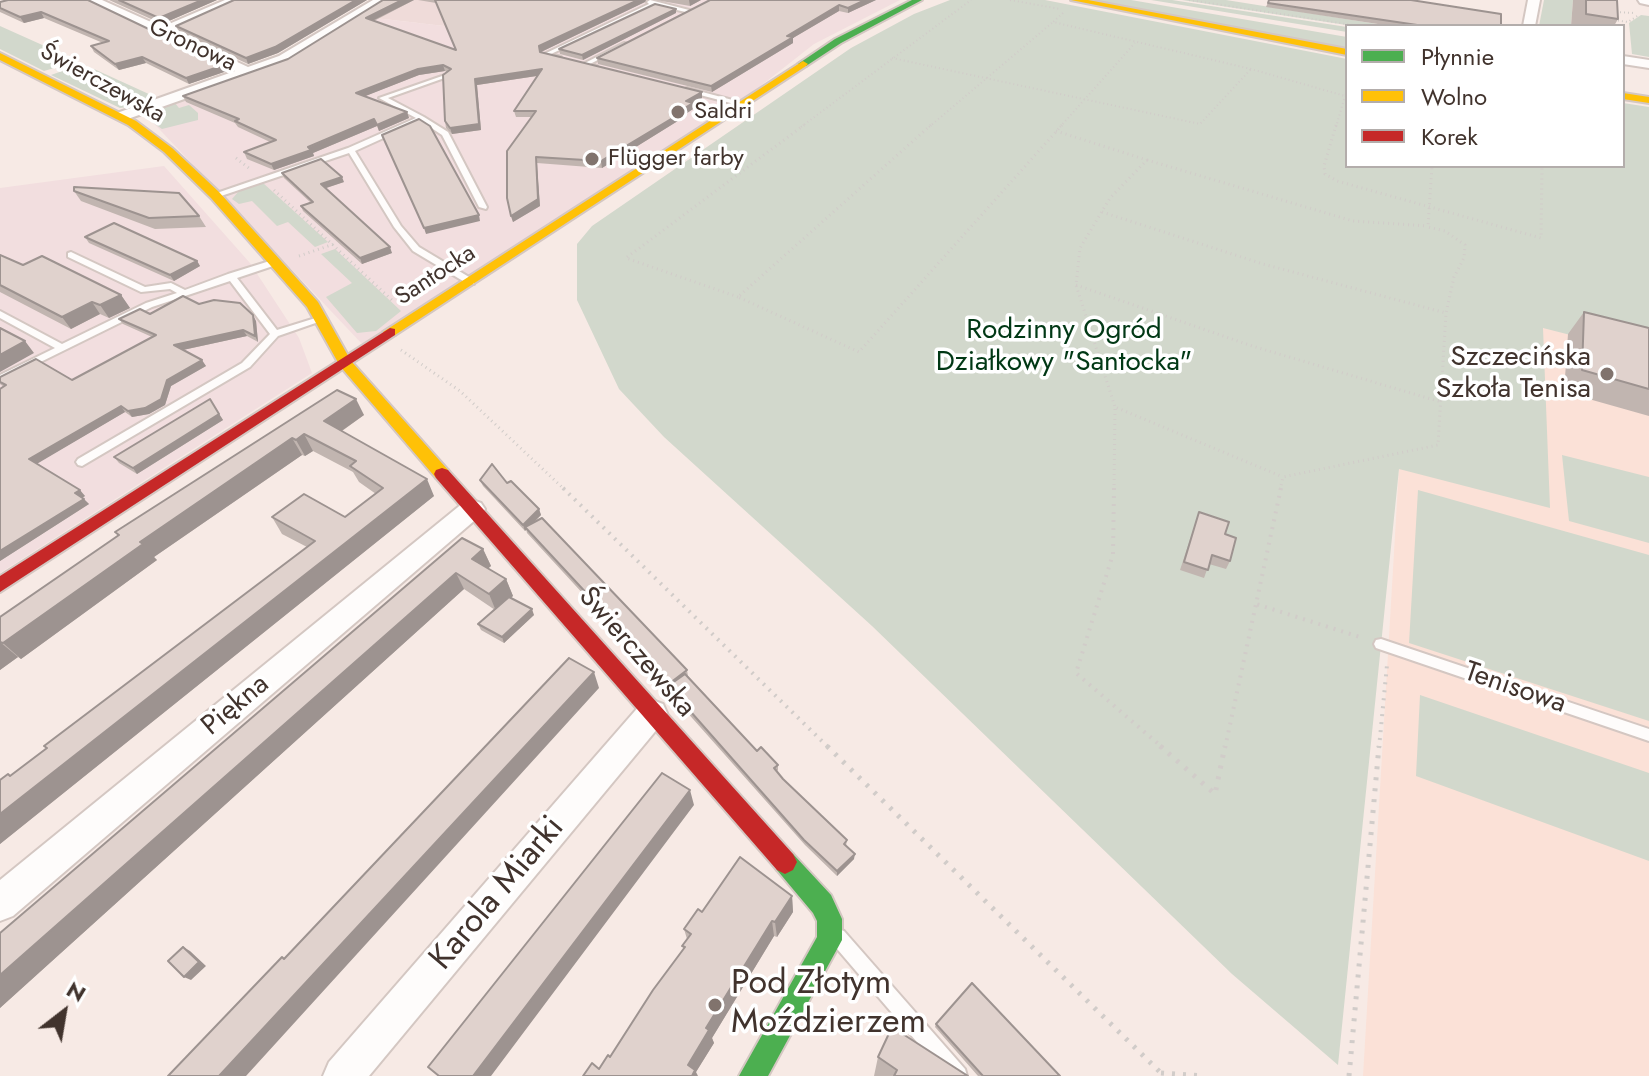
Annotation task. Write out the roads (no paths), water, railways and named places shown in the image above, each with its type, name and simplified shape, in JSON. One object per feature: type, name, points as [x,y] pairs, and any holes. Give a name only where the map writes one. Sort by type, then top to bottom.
[{"type":"street","name":"Gronowa","points":[[94,0],[248,72]]},
{"type":"street","points":[[162,32],[235,0]]},
{"type":"street","points":[[122,116],[296,53],[382,0]]},
{"type":"street","name":"Santocka","points":[[0,585],[838,41],[918,0]]},
{"type":"street","name":"Santocka","points":[[899,9],[929,0]]},
{"type":"street","points":[[1075,0],[1345,52]]},
{"type":"street","points":[[1142,0],[1345,35]]},
{"type":"street","points":[[1529,24],[1534,0]]},
{"type":"street","name":"Świerczewska","points":[[0,56],[122,116],[168,150],[215,195],[277,262],[322,319],[345,363],[822,904],[831,929]]},
{"type":"street","points":[[1625,60],[1649,64]]},
{"type":"street","points":[[1625,76],[1649,80]]},
{"type":"street","points":[[1625,96],[1649,100]]},
{"type":"street","name":"Piękna","points":[[0,903],[472,509]]},
{"type":"street","name":"Karola Miarki","points":[[343,1076],[652,713]]},
{"type":"street","points":[[753,1076],[827,945],[831,929]]},
{"type":"lane","points":[[643,0],[690,11]]},
{"type":"lane","points":[[602,69],[545,55],[655,3]]},
{"type":"lane","points":[[678,17],[701,5]]},
{"type":"lane","points":[[584,65],[629,42]]},
{"type":"lane","points":[[447,76],[382,98],[422,118],[445,134],[483,207]]},
{"type":"lane","points":[[674,87],[742,104]]},
{"type":"lane","points":[[215,195],[351,150],[422,118]]},
{"type":"lane","points":[[351,150],[398,227],[416,249],[471,282]]},
{"type":"lane","points":[[71,255],[144,290],[171,286],[182,292]]},
{"type":"lane","points":[[0,379],[137,310],[182,292],[277,262]]},
{"type":"lane","points":[[231,276],[275,334]]},
{"type":"lane","points":[[0,314],[62,348]]},
{"type":"lane","points":[[82,462],[246,365],[275,334],[322,319]]},
{"type":"lane","name":"Tenisowa","points":[[1385,645],[1649,735]]},
{"type":"lane","name":"Świerczewska","points":[[831,929],[958,1076]]},
{"type":"place","name":"Saldri","points":[[678,112]]},
{"type":"place","name":"Flügger farby","points":[[592,159]]},
{"type":"place","name":"Szczecińska Szkoła Tenisa","points":[[1607,374]]},
{"type":"place","name":"Pod Złotym Moździerzem","points":[[715,1005]]},
{"type":"park label","name":"Rodzinny Ogród Działkowy \"Santocka\"","points":[[1064,347]]}]
